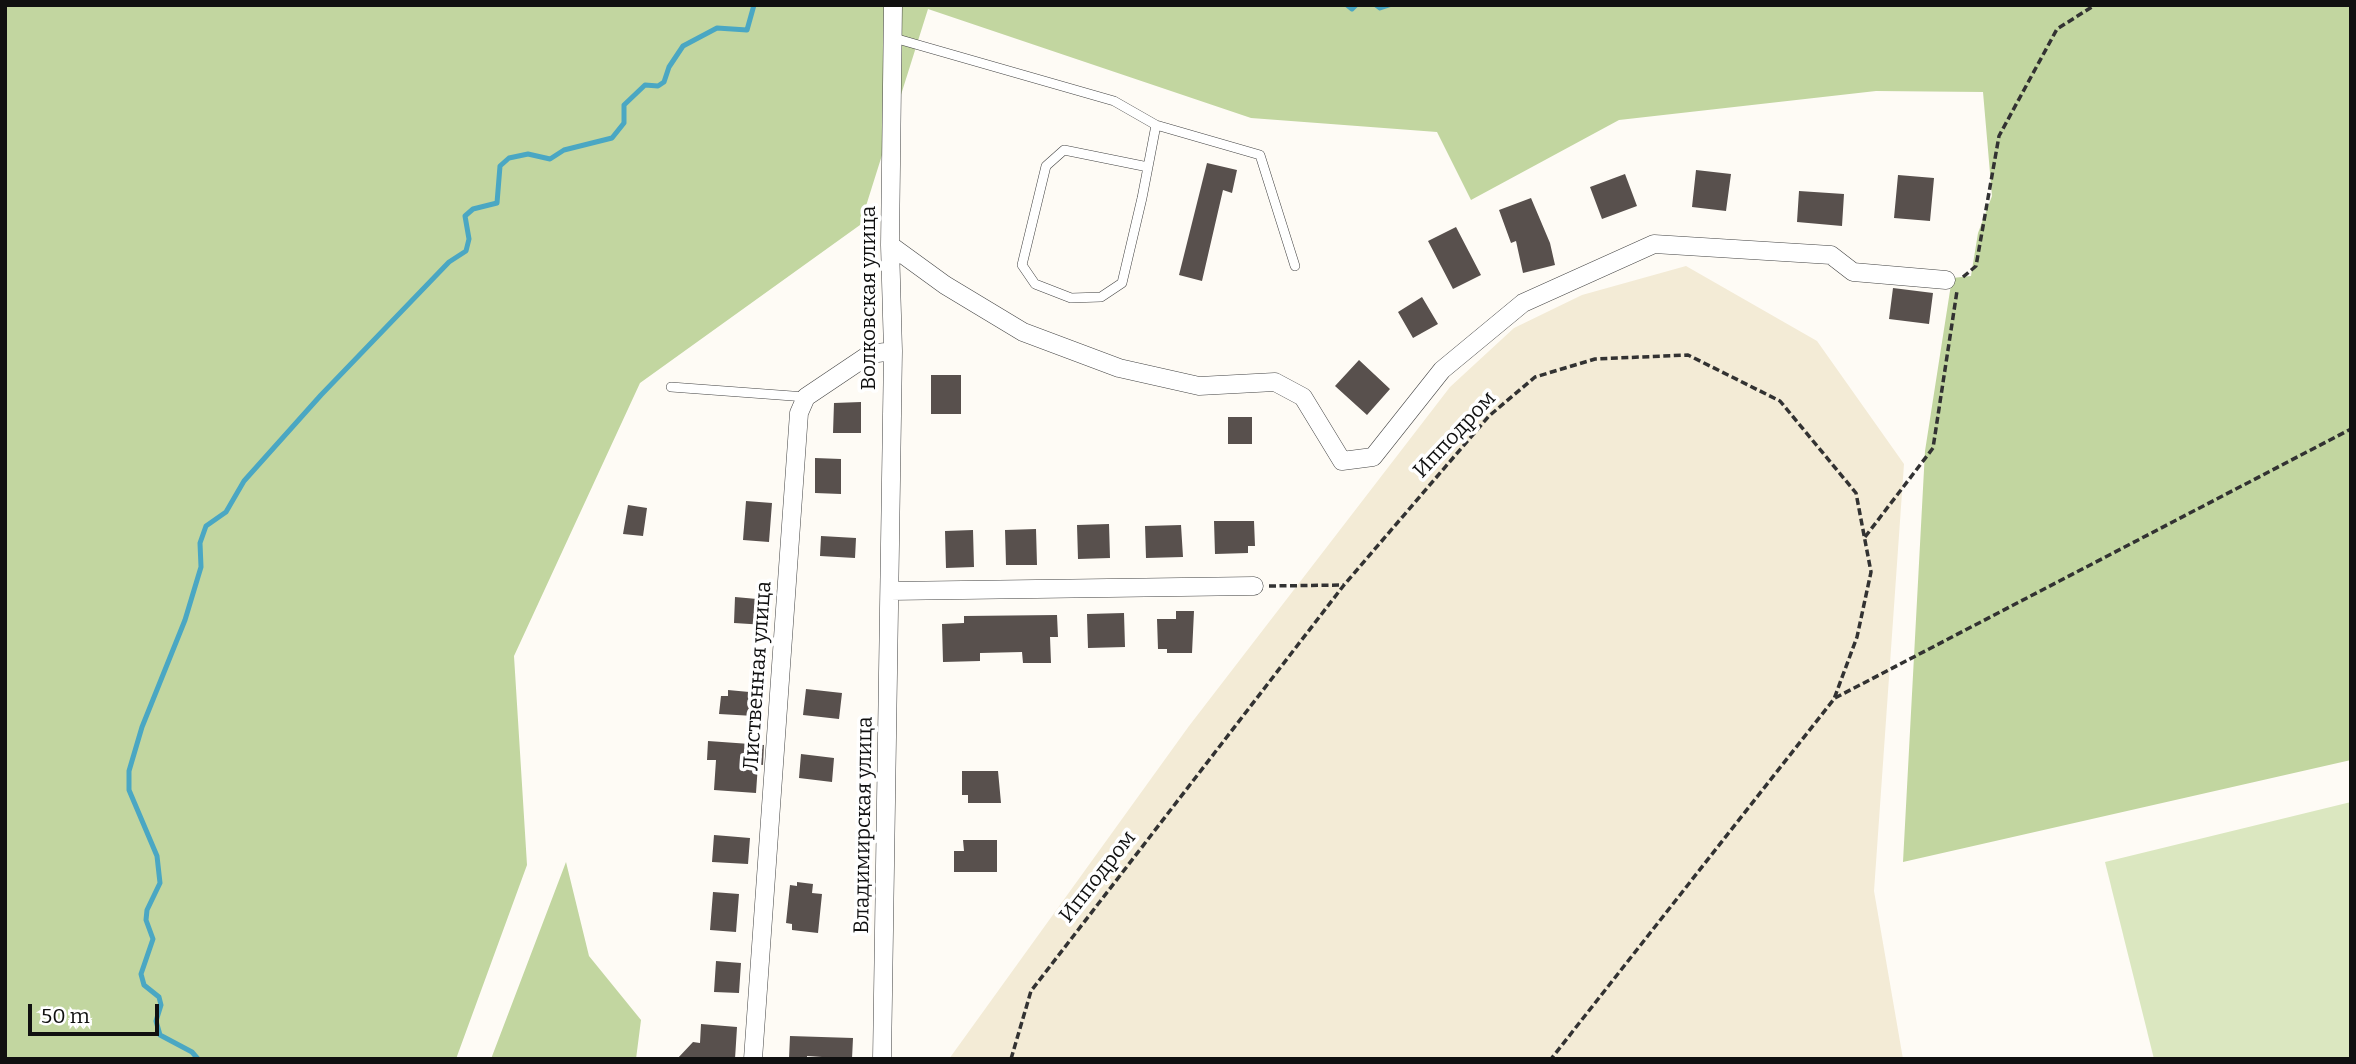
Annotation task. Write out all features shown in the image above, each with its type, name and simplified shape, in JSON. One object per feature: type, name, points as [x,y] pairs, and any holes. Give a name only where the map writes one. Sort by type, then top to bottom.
[{"type":"street","name":"Волковская улица","points":[[890,591],[893,5]]},
{"type":"street","points":[[890,245],[945,285],[1023,332],[1119,368],[1199,386],[1275,382],[1303,397],[1342,461],[1373,457],[1442,370],[1523,303],[1654,244],[1831,255],[1853,272],[1946,280]]},
{"type":"street","points":[[806,397],[870,354],[893,351]]},
{"type":"street","name":"Лиственная улица","points":[[753,1059],[799,413],[806,397]]},
{"type":"street","points":[[890,591],[1254,586]]},
{"type":"street","name":"Владимирская улица","points":[[883,1059],[890,591]]},
{"type":"lane","points":[[894,38],[1114,101],[1156,125],[1260,155],[1295,266]]},
{"type":"lane","points":[[1148,167],[1064,150],[1046,166],[1022,265],[1035,284],[1071,298],[1101,297],[1122,283],[1148,167],[1156,125]]},
{"type":"lane","points":[[671,387],[806,397]]},
{"type":"path","points":[[1865,537],[1933,448],[1958,281],[1976,266],[1999,136],[2057,29],[2095,5]]},
{"type":"path","name":"Ипподром","points":[[1011,1059],[1031,990],[1344,585],[1489,416],[1535,377],[1595,359],[1688,355],[1780,401],[1856,493],[1871,572],[1857,637],[1834,699],[1551,1059]]},
{"type":"path","points":[[1834,699],[2351,429]]},
{"type":"path","points":[[1254,586],[1344,585]]},
{"type":"shaded area","points":[[1686,266],[1817,341],[1904,464],[1874,891],[1903,1059],[949,1059],[1189,726],[1450,387],[1514,328],[1582,295]]},
{"type":"green space","points":[[5,5],[2351,5],[2351,760],[1903,862],[1925,451],[1952,278],[1971,276],[1978,233],[1992,196],[1983,92],[1876,91],[1619,120],[1471,200],[1437,132],[1251,118],[928,9],[860,225],[640,383],[514,656],[527,865],[456,1059],[5,1059]]},
{"type":"green space","points":[[2351,802],[2351,1059],[2154,1059],[2105,862]]},
{"type":"green space","points":[[566,862],[589,956],[641,1020],[636,1059],[491,1059]]},
{"type":"building","points":[[1207,163],[1237,170],[1232,193],[1223,190],[1202,281],[1179,275]]},
{"type":"building","points":[[1696,170],[1731,174],[1726,211],[1692,207]]},
{"type":"building","points":[[1625,174],[1637,206],[1602,219],[1590,187]]},
{"type":"building","points":[[1898,175],[1934,178],[1930,221],[1894,218]]},
{"type":"building","points":[[1799,191],[1844,194],[1842,226],[1797,222]]},
{"type":"building","points":[[1531,198],[1550,243],[1555,265],[1523,273],[1516,241],[1511,243],[1499,210]]},
{"type":"building","points":[[1456,227],[1481,275],[1453,289],[1428,241]]},
{"type":"building","points":[[1893,288],[1933,293],[1929,324],[1889,319]]},
{"type":"building","points":[[1422,297],[1438,324],[1413,338],[1398,312]]},
{"type":"building","points":[[1359,360],[1390,389],[1367,415],[1335,386]]},
{"type":"building","points":[[931,375],[961,375],[961,414],[931,414]]},
{"type":"building","points":[[861,402],[861,433],[833,433],[834,403]]},
{"type":"building","points":[[1228,417],[1252,417],[1252,444],[1228,444]]},
{"type":"building","points":[[815,458],[841,459],[841,494],[815,493]]},
{"type":"building","points":[[746,501],[772,503],[769,542],[743,540]]},
{"type":"building","points":[[628,505],[647,508],[643,536],[623,534]]},
{"type":"building","points":[[1214,521],[1254,521],[1255,546],[1248,546],[1248,553],[1215,554]]},
{"type":"building","points":[[1109,524],[1110,558],[1078,559],[1077,525]]},
{"type":"building","points":[[1181,525],[1183,557],[1146,558],[1145,526]]},
{"type":"building","points":[[1036,529],[1037,565],[1006,565],[1005,530]]},
{"type":"building","points":[[973,530],[974,567],[946,568],[945,531]]},
{"type":"building","points":[[821,536],[856,538],[855,558],[820,556]]},
{"type":"building","points":[[735,597],[768,600],[766,625],[734,623]]},
{"type":"building","points":[[1176,611],[1194,611],[1192,653],[1167,653],[1167,649],[1158,649],[1157,619],[1176,619]]},
{"type":"building","points":[[1124,613],[1125,647],[1088,648],[1087,614]]},
{"type":"building","points":[[1057,615],[1058,637],[1050,637],[1051,663],[1023,663],[1022,652],[980,653],[980,661],[943,662],[942,624],[964,623],[964,616]]},
{"type":"building","points":[[806,689],[842,693],[839,719],[803,715]]},
{"type":"building","points":[[728,690],[760,693],[759,713],[755,712],[754,716],[719,714],[721,696],[728,696]]},
{"type":"building","points":[[708,741],[764,745],[763,765],[758,764],[756,793],[714,790],[716,760],[707,760]]},
{"type":"building","points":[[801,754],[834,758],[832,782],[799,778]]},
{"type":"building","points":[[962,771],[998,771],[1001,803],[968,803],[968,795],[962,795]]},
{"type":"building","points":[[714,835],[750,838],[748,864],[712,862]]},
{"type":"building","points":[[963,840],[997,840],[997,872],[954,872],[954,851],[964,851]]},
{"type":"building","points":[[797,882],[813,884],[812,893],[822,894],[818,933],[792,930],[792,924],[786,923],[790,885],[797,886]]},
{"type":"building","points":[[713,892],[739,894],[736,932],[710,930]]},
{"type":"building","points":[[716,961],[741,963],[739,993],[714,992]]},
{"type":"building","points":[[701,1024],[737,1027],[735,1059],[677,1059],[693,1042],[700,1043]]},
{"type":"building","points":[[790,1036],[853,1038],[852,1059],[807,1056],[807,1059],[789,1059]]},
{"type":"waterway","points":[[198,1059],[192,1052],[160,1035],[156,1021],[161,1005],[159,997],[144,985],[141,974],[153,939],[146,920],[147,910],[160,883],[157,856],[129,790],[129,771],[142,727],[185,620],[201,567],[200,543],[206,526],[226,512],[244,481],[321,395],[449,262],[466,251],[469,239],[465,216],[473,209],[497,203],[500,166],[509,158],[528,154],[550,159],[564,150],[612,138],[624,123],[624,105],[645,85],[658,86],[664,82],[669,67],[683,46],[717,28],[747,30],[754,5]]},
{"type":"waterway","points":[[1347,5],[1352,9],[1356,5]]},
{"type":"waterway","points":[[1376,5],[1380,8],[1389,5]]}]
